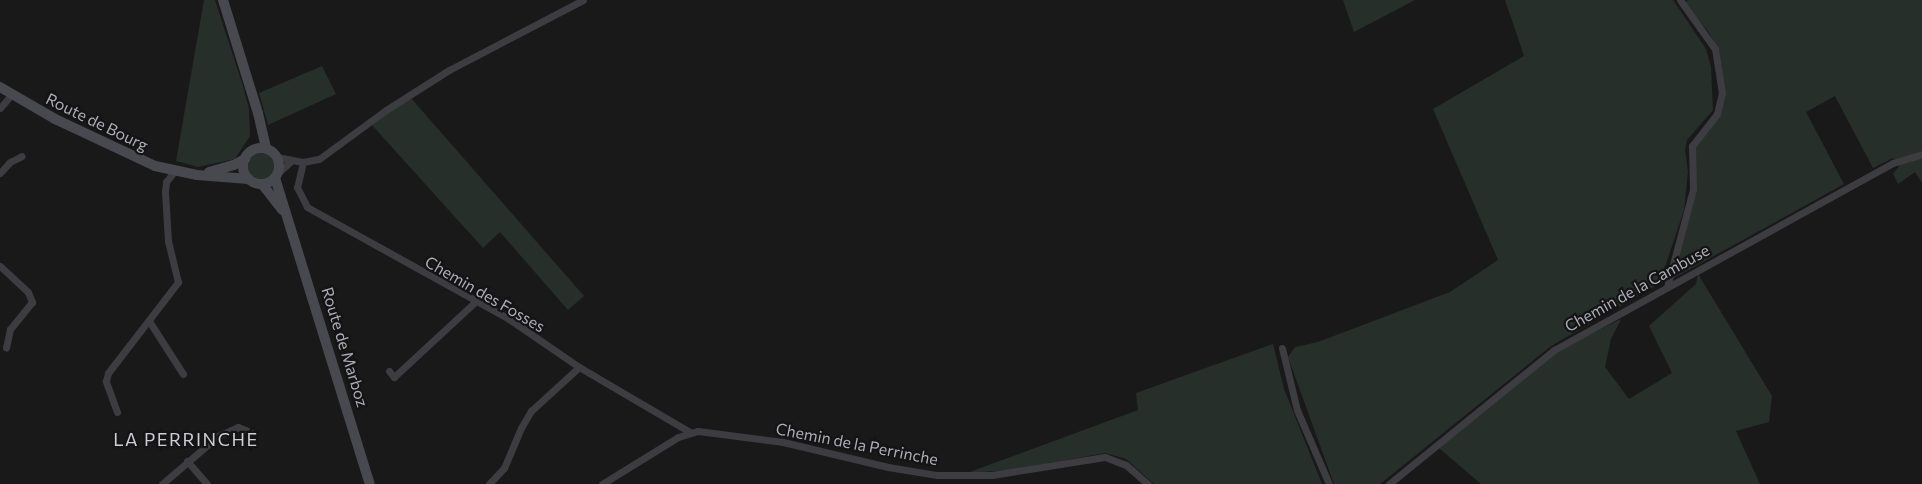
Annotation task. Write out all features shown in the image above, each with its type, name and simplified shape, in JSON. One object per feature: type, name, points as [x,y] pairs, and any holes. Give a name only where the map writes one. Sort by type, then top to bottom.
[{"type":"main road","points":[[223,0],[266,149],[277,157],[277,175],[262,184],[249,179],[244,170],[245,159],[254,150],[266,149]]},
{"type":"main road","name":"Route de Bourg","points":[[0,87],[11,95],[136,158],[180,171],[249,179]]},
{"type":"main road","points":[[252,95],[256,125],[254,150]]},
{"type":"main road","name":"Route de Bourg","points":[[180,171],[222,170],[245,159]]},
{"type":"main road","name":"Route de Marboz","points":[[277,175],[288,220],[314,295],[370,484]]},
{"type":"main road","name":"Route de Marboz","points":[[262,184],[288,220]]},
{"type":"street","points":[[277,157],[291,162],[303,162],[325,156],[386,110],[449,70],[583,0]]},
{"type":"street","points":[[1667,287],[1693,189],[1692,146],[1717,114],[1722,93],[1715,49],[1680,0]]},
{"type":"street","points":[[0,108],[11,95]]},
{"type":"street","name":"Chemin de la Cambuse","points":[[1389,484],[1554,350],[1893,163],[1922,154]]},
{"type":"street","points":[[0,173],[10,162],[22,156]]},
{"type":"street","points":[[277,175],[291,162]]},
{"type":"street","name":"Chemin des Fosses","points":[[303,162],[297,187],[307,207],[509,319],[579,367],[690,432]]},
{"type":"street","points":[[117,412],[106,378],[178,282],[168,241],[165,192],[166,182],[180,171]]},
{"type":"street","points":[[0,266],[28,292],[32,302],[8,334],[6,348]]},
{"type":"street","points":[[389,372],[394,377],[475,302]]},
{"type":"street","points":[[149,321],[183,374]]},
{"type":"street","points":[[1281,348],[1297,410],[1329,484]]},
{"type":"street","points":[[489,484],[504,468],[531,411],[579,367]]},
{"type":"street","points":[[162,484],[187,461],[225,432],[238,427],[250,432]]},
{"type":"street","points":[[602,484],[653,451],[690,432]]},
{"type":"street","name":"Chemin de la Perrinche","points":[[690,432],[783,442],[888,467],[937,475],[992,475],[1105,457],[1126,465],[1148,484]]},
{"type":"street","points":[[187,461],[207,484]]},
{"type":"shaded area","points":[[204,0],[215,0],[249,109],[250,136],[235,159],[198,167],[176,161]]},
{"type":"shaded area","points":[[1343,0],[1415,0],[1354,32]]},
{"type":"shaded area","points":[[1505,0],[1673,0],[1706,49],[1711,67],[1713,110],[1687,140],[1685,150],[1688,172],[1684,210],[1666,264],[1657,285],[1551,346],[1380,484],[1334,484],[1288,357],[1295,347],[1318,342],[1450,292],[1498,260],[1433,109],[1524,56]]},
{"type":"shaded area","points":[[1688,0],[1922,0],[1922,183],[1915,172],[1898,184],[1893,174],[1899,166],[1893,158],[1873,168],[1835,96],[1806,112],[1844,184],[1674,278],[1672,275],[1694,201],[1695,150],[1698,142],[1718,119],[1725,95],[1719,51],[1708,31],[1684,3]]},
{"type":"shaded area","points":[[322,66],[336,94],[268,125],[259,93]]},
{"type":"shaded area","points":[[410,97],[584,296],[568,310],[500,232],[483,248],[371,124]]},
{"type":"shaded area","points":[[261,153],[270,157],[274,166],[270,175],[261,179],[252,175],[248,166],[252,157]]},
{"type":"shaded area","points":[[1698,274],[1772,396],[1769,422],[1736,431],[1760,484],[1481,484],[1439,448],[1559,350],[1621,319],[1611,339],[1605,367],[1629,399],[1672,373],[1649,326],[1696,284]]},
{"type":"shaded area","points":[[1273,344],[1284,389],[1322,484],[1154,484],[1126,459],[1105,453],[1011,470],[967,473],[1138,410],[1136,393]]},
{"type":"district","name":"LA PERRINCHE","points":[[186,439]]}]
